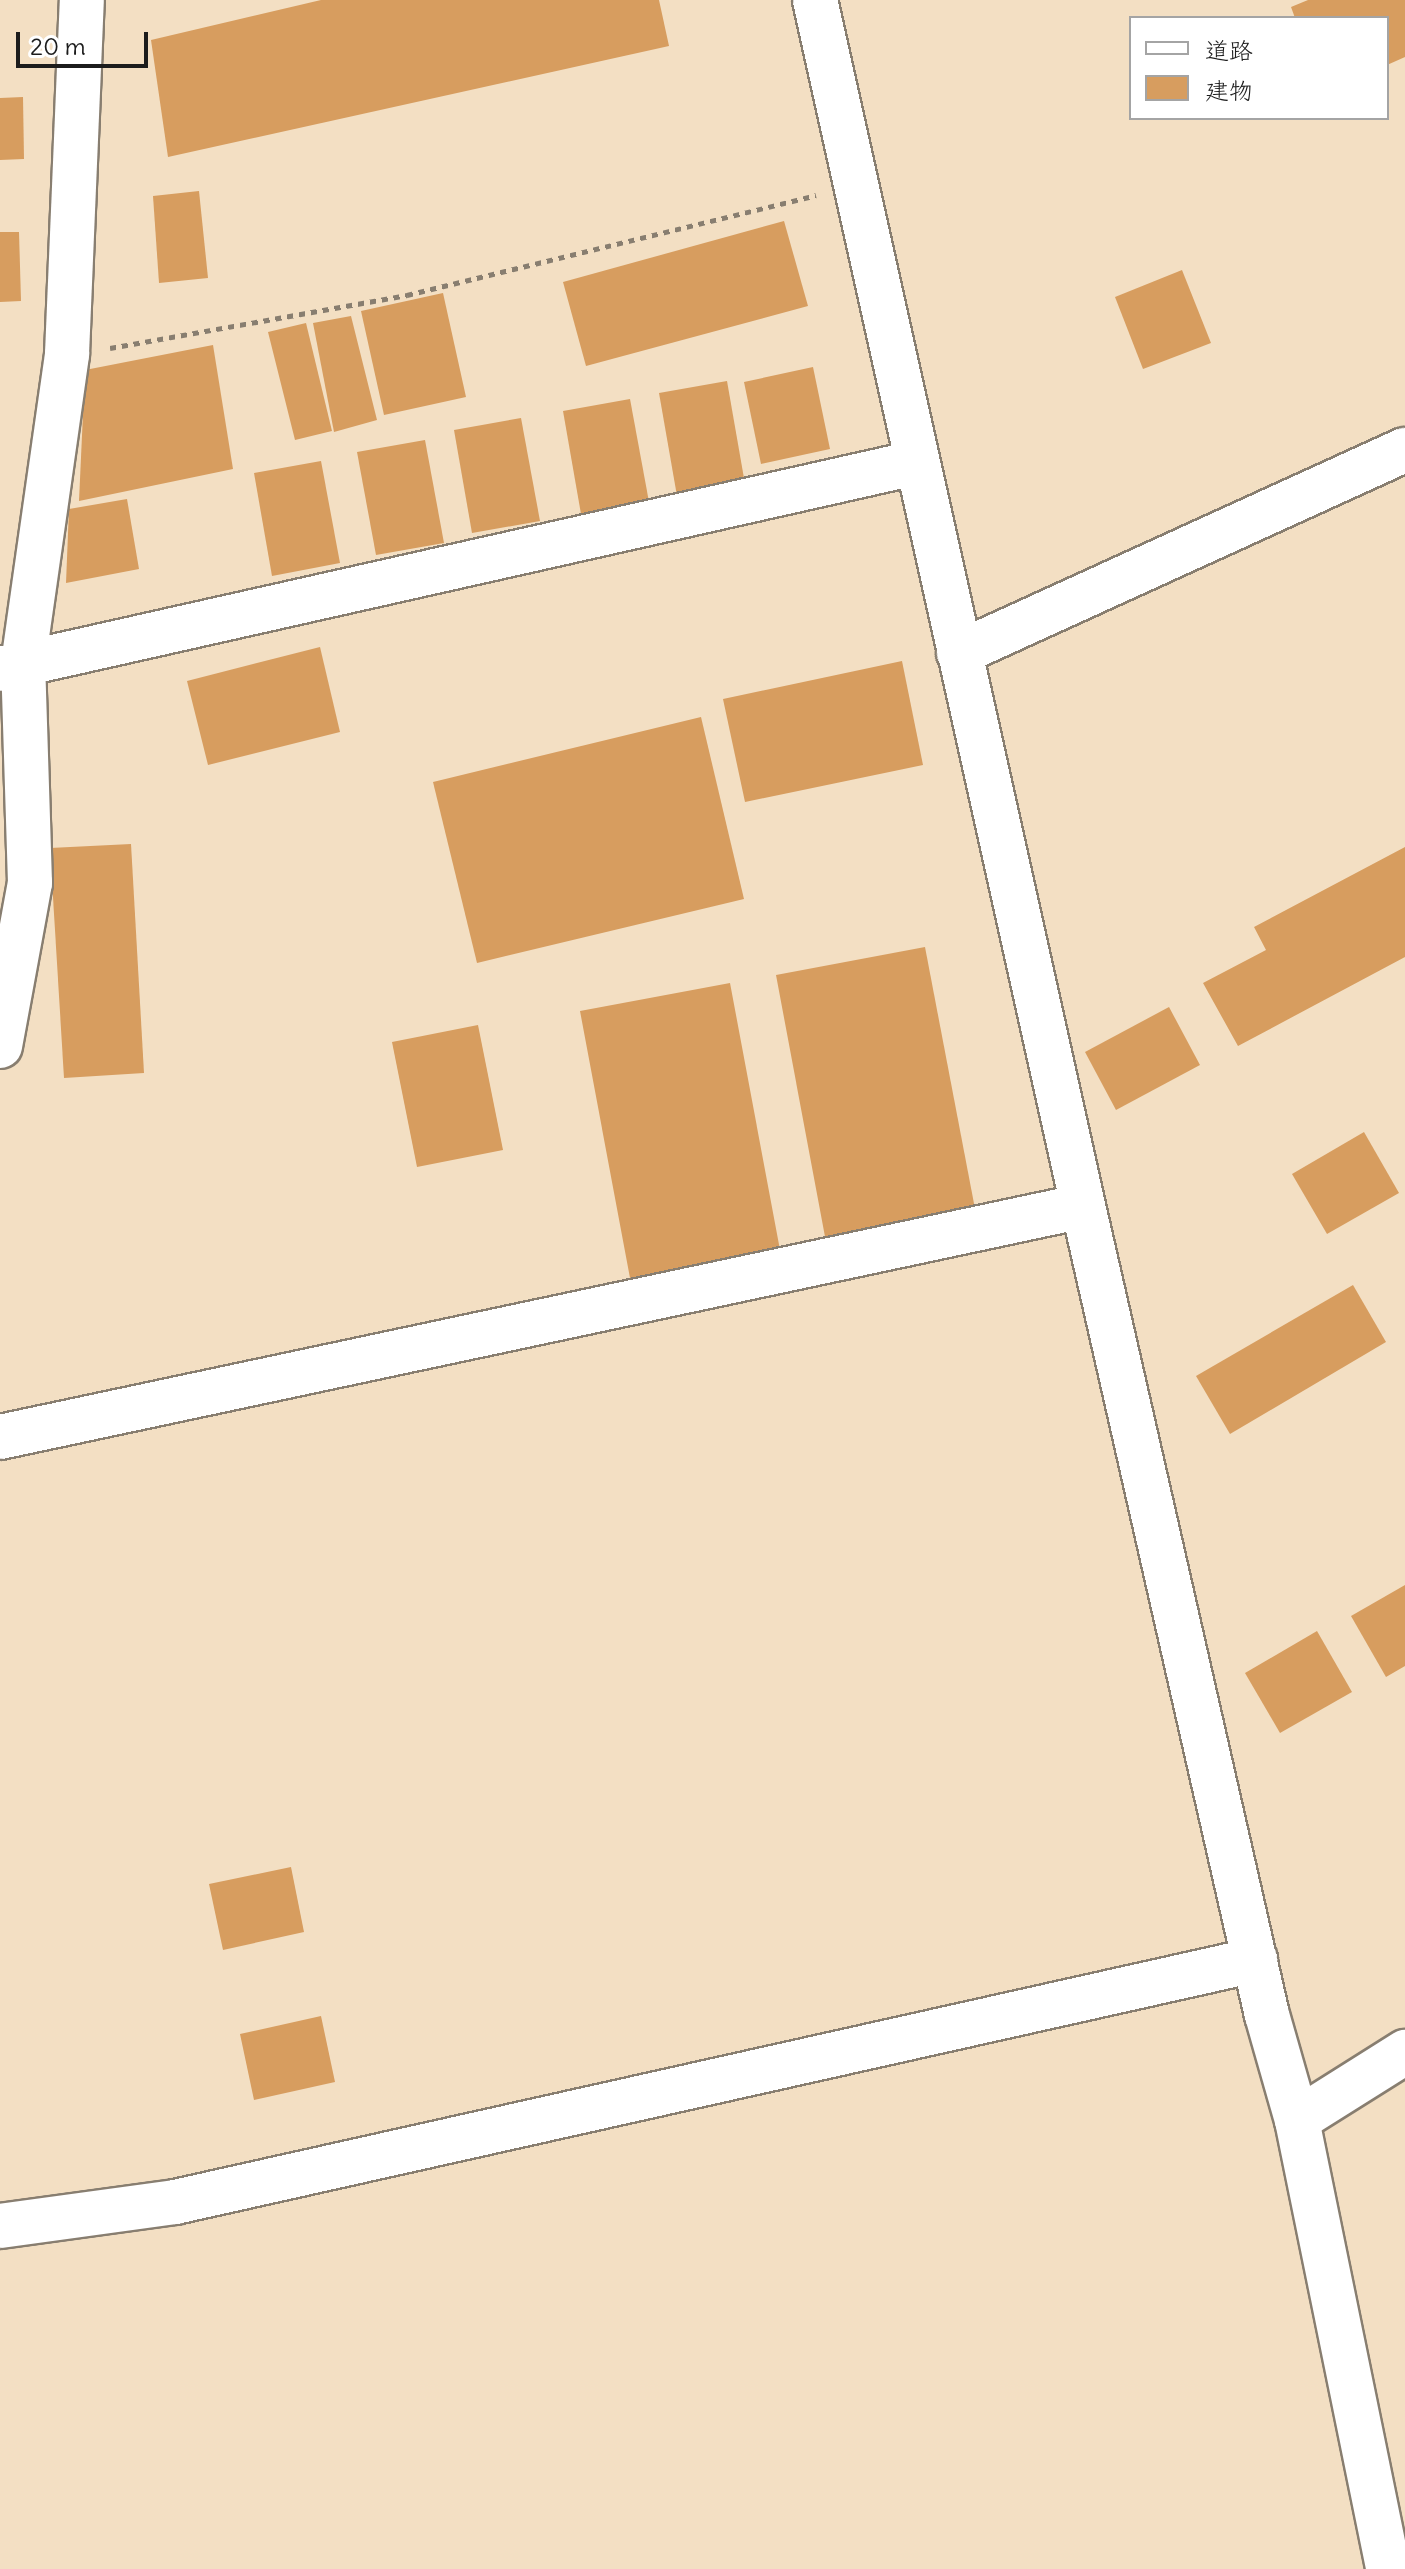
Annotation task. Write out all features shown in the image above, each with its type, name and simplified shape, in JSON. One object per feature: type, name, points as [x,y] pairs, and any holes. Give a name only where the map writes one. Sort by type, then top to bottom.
[{"type":"street","points":[[0,1046],[30,883],[12,667],[67,354],[82,0]]},
{"type":"street","points":[[815,0],[915,463],[1083,1206],[1255,1960],[1297,2120],[1388,2569]]},
{"type":"street","points":[[959,653],[1405,450]]},
{"type":"street","points":[[12,667],[915,463]]},
{"type":"street","points":[[0,1437],[1083,1206]]},
{"type":"street","points":[[0,2226],[175,2202],[1255,1960]]},
{"type":"street","points":[[1297,2120],[1405,2052]]},
{"type":"path","points":[[67,354],[407,295],[855,186]]},
{"type":"building","points":[[321,0],[659,0],[669,46],[168,157],[151,40]]},
{"type":"building","points":[[1308,0],[1405,0],[1405,57],[1389,64],[1389,16],[1294,16],[1291,7]]},
{"type":"building","points":[[23,97],[24,159],[0,160],[0,98]]},
{"type":"building","points":[[199,191],[208,278],[159,283],[153,196]]},
{"type":"building","points":[[784,221],[808,306],[586,366],[563,282]]},
{"type":"building","points":[[0,232],[19,232],[21,301],[0,302]]},
{"type":"building","points":[[1182,270],[1211,343],[1143,369],[1115,297]]},
{"type":"building","points":[[443,293],[466,397],[384,415],[361,311]]},
{"type":"building","points":[[351,316],[377,420],[334,432],[313,323]]},
{"type":"building","points":[[306,323],[332,431],[295,440],[268,332]]},
{"type":"building","points":[[213,345],[233,469],[79,501],[85,370]]},
{"type":"building","points":[[813,367],[830,449],[761,464],[744,382]]},
{"type":"building","points":[[727,381],[745,484],[677,496],[659,393]]},
{"type":"building","points":[[630,399],[649,502],[581,514],[563,411]]},
{"type":"building","points":[[521,418],[540,521],[472,533],[454,430]]},
{"type":"building","points":[[425,440],[444,543],[376,555],[357,452]]},
{"type":"building","points":[[321,461],[340,563],[272,576],[254,473]]},
{"type":"building","points":[[127,499],[139,569],[66,583],[69,509]]},
{"type":"building","points":[[320,647],[340,732],[208,765],[187,681]]},
{"type":"building","points":[[902,661],[923,765],[745,802],[723,699]]},
{"type":"building","points":[[701,717],[744,899],[477,963],[433,782]]},
{"type":"building","points":[[131,844],[144,1073],[64,1078],[50,848]]},
{"type":"building","points":[[1405,847],[1405,957],[1238,1046],[1203,983],[1266,950],[1254,927]]},
{"type":"building","points":[[925,947],[976,1214],[826,1242],[776,975]]},
{"type":"building","points":[[730,983],[780,1250],[630,1278],[580,1011]]},
{"type":"building","points":[[1169,1007],[1200,1065],[1116,1110],[1085,1052]]},
{"type":"building","points":[[478,1025],[503,1150],[417,1167],[392,1042]]},
{"type":"building","points":[[1364,1132],[1399,1193],[1327,1234],[1292,1174]]},
{"type":"building","points":[[1353,1285],[1386,1342],[1230,1434],[1196,1376]]},
{"type":"building","points":[[1405,1585],[1405,1666],[1386,1677],[1351,1616]]},
{"type":"building","points":[[1317,1631],[1352,1692],[1280,1733],[1245,1673]]},
{"type":"building","points":[[291,1867],[304,1932],[223,1950],[209,1884]]},
{"type":"building","points":[[321,2016],[335,2082],[254,2100],[240,2034]]}]
